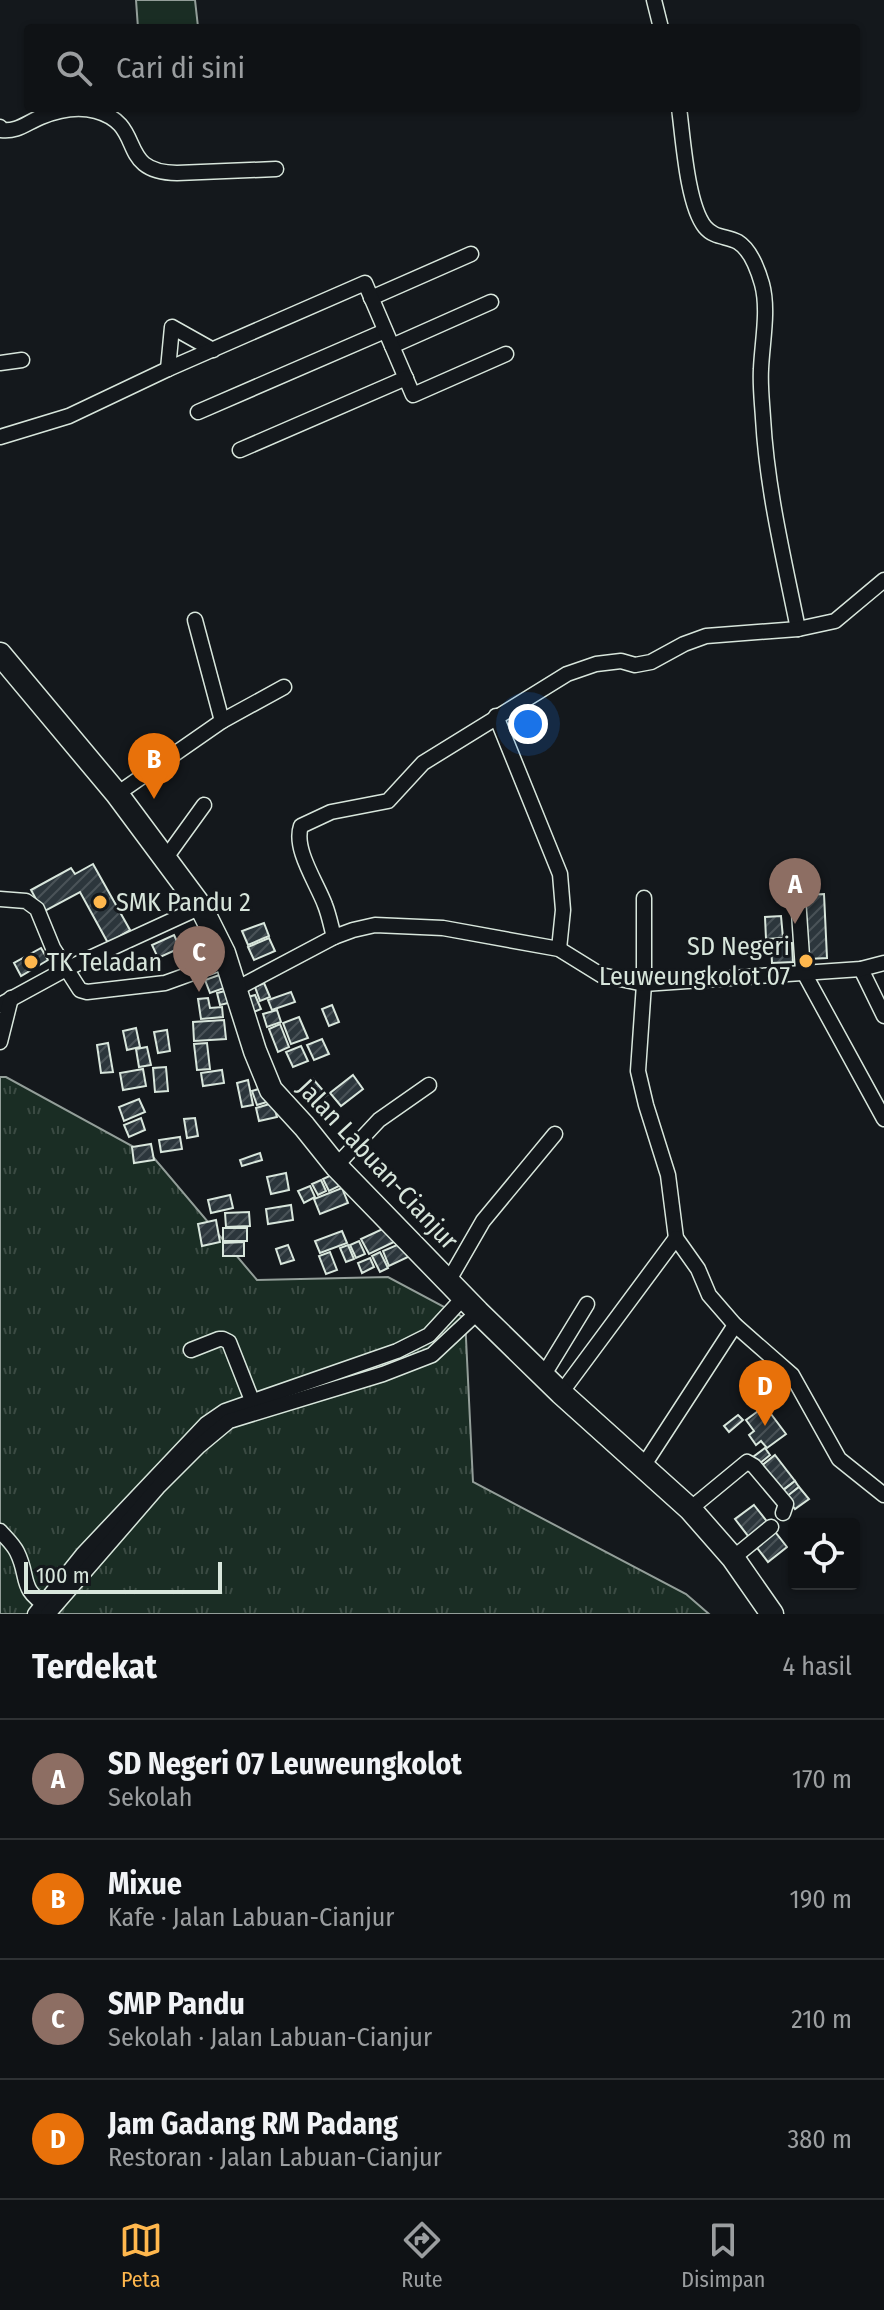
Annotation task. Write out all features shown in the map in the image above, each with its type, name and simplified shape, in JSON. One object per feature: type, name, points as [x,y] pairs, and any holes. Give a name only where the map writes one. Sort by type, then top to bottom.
[{"type":"highway","name":"Jalan Labuan-Cianjur","points":[[0,654],[117,794],[201,907],[219,942],[271,1090],[336,1166],[463,1296],[561,1393],[690,1509],[733,1558],[772,1614]]},
{"type":"street","points":[[654,0],[660,24]]},
{"type":"street","points":[[0,127],[1,130],[13,131],[54,112]]},
{"type":"street","points":[[98,112],[121,125],[133,151],[147,167],[164,173],[276,169]]},
{"type":"street","points":[[680,112],[697,211],[705,227],[719,237],[738,242],[747,251],[756,265],[763,287],[761,374],[766,466],[798,629]]},
{"type":"street","points":[[371,298],[471,254]]},
{"type":"street","points":[[0,437],[69,416],[365,283],[413,395],[506,354]]},
{"type":"street","points":[[392,346],[491,302]]},
{"type":"street","points":[[168,369],[172,327],[213,350]]},
{"type":"street","points":[[198,412],[385,331]]},
{"type":"street","points":[[0,363],[22,360]]},
{"type":"street","points":[[240,450],[406,378]]},
{"type":"street","points":[[334,937],[325,905],[306,863],[299,834],[301,826],[331,812],[388,801],[423,763],[567,674],[596,664],[621,661],[635,665],[651,662],[706,636],[798,629],[835,621],[884,580]]},
{"type":"street","points":[[195,620],[222,721]]},
{"type":"street","points":[[117,794],[222,721],[284,687]]},
{"type":"street","points":[[496,716],[560,874],[563,910],[559,949]]},
{"type":"street","points":[[165,859],[204,805]]},
{"type":"street","points":[[644,898],[644,984],[638,1071],[668,1175],[676,1238],[698,1269],[709,1295],[735,1325],[792,1375],[839,1459],[884,1495]]},
{"type":"street","points":[[798,898],[803,971],[884,1119]]},
{"type":"street","points":[[0,899],[26,901],[37,909],[53,948],[80,990],[87,992],[165,983],[226,961]]},
{"type":"street","points":[[0,1042],[6,1002],[66,969],[201,907]]},
{"type":"street","points":[[236,989],[334,937],[375,925],[443,928],[559,949],[601,975],[644,984],[861,969],[884,963]]},
{"type":"street","points":[[861,969],[884,1016]]},
{"type":"street","points":[[336,1166],[379,1120],[429,1085]]},
{"type":"street","points":[[0,1531],[16,1550],[25,1583],[32,1595],[48,1611],[178,1466],[229,1421],[254,1406],[397,1351],[429,1335],[463,1296],[483,1221],[555,1134]]},
{"type":"street","points":[[561,1393],[676,1238]]},
{"type":"street","points":[[543,1376],[587,1304]]},
{"type":"street","points":[[642,1468],[735,1325]]},
{"type":"street","points":[[191,1350],[219,1339],[229,1342],[254,1406]]},
{"type":"street","points":[[690,1509],[747,1462],[754,1466],[786,1504],[783,1513]]},
{"type":"street","points":[[733,1558],[771,1527]]},
{"type":"green space","points":[[136,0],[195,0],[198,24],[138,24]]},
{"type":"green space","points":[[0,1077],[6,1077],[154,1158],[257,1280],[388,1277],[465,1318],[473,1482],[686,1594],[709,1614],[0,1614]]},
{"type":"building","name":"SMK Pandu 2","points":[[93,864],[130,930],[108,943],[80,892],[43,912],[31,890],[71,868],[75,874]]},
{"type":"building","points":[[809,878],[809,891],[793,891],[792,879]]},
{"type":"building","points":[[824,894],[827,958],[808,959],[805,895]]},
{"type":"building","points":[[781,916],[783,938],[766,939],[765,917]]},
{"type":"building","points":[[264,923],[269,936],[248,945],[242,931]]},
{"type":"building","points":[[174,935],[180,948],[158,958],[152,945]]},
{"type":"building","points":[[269,938],[275,951],[254,960],[248,947]]},
{"type":"building","points":[[792,943],[793,962],[772,963],[771,944]]},
{"type":"building","points":[[202,944],[207,956],[189,964],[184,952]]},
{"type":"building","name":"TK Teladan","points":[[41,948],[48,960],[21,976],[14,963]]},
{"type":"building","points":[[222,974],[227,987],[210,993],[205,980]]},
{"type":"building","points":[[264,983],[270,997],[260,1001],[255,987]]},
{"type":"building","points":[[229,990],[232,1002],[220,1005],[217,993]]},
{"type":"building","points":[[291,992],[295,1002],[272,1010],[268,1000]]},
{"type":"building","points":[[255,995],[261,1009],[251,1013],[248,997]]},
{"type":"building","points":[[208,998],[210,1008],[222,1007],[223,1017],[201,1019],[198,999]]},
{"type":"building","points":[[332,1005],[339,1022],[329,1026],[322,1009]]},
{"type":"building","points":[[277,1010],[281,1022],[267,1027],[263,1014]]},
{"type":"building","points":[[299,1017],[308,1038],[291,1044],[283,1023]]},
{"type":"building","points":[[224,1020],[226,1039],[194,1041],[193,1022]]},
{"type":"building","points":[[280,1024],[289,1047],[278,1052],[269,1029]]},
{"type":"building","points":[[136,1028],[140,1047],[127,1050],[123,1031]]},
{"type":"building","points":[[167,1030],[170,1051],[158,1053],[154,1032]]},
{"type":"building","points":[[322,1039],[329,1054],[314,1060],[307,1045]]},
{"type":"building","points":[[108,1043],[113,1072],[101,1073],[97,1045]]},
{"type":"building","points":[[207,1043],[210,1069],[197,1070],[194,1044]]},
{"type":"building","points":[[301,1046],[308,1061],[293,1067],[286,1052]]},
{"type":"building","points":[[147,1047],[151,1065],[139,1067],[136,1049]]},
{"type":"building","points":[[166,1067],[168,1091],[155,1092],[153,1068]]},
{"type":"building","points":[[143,1069],[146,1086],[123,1090],[120,1073]]},
{"type":"building","points":[[222,1070],[224,1083],[203,1086],[201,1073]]},
{"type":"building","points":[[353,1075],[363,1089],[341,1106],[330,1093]]},
{"type":"building","points":[[313,1079],[327,1095],[317,1103],[304,1087]]},
{"type":"building","points":[[248,1080],[253,1105],[242,1107],[237,1083]]},
{"type":"building","points":[[265,1087],[270,1101],[257,1105],[252,1091]]},
{"type":"building","points":[[139,1099],[145,1112],[124,1121],[119,1107]]},
{"type":"building","points":[[273,1103],[277,1117],[259,1121],[256,1108]]},
{"type":"building","points":[[141,1118],[145,1130],[129,1137],[124,1125]]},
{"type":"building","points":[[195,1118],[198,1136],[187,1138],[184,1119]]},
{"type":"building","points":[[180,1137],[182,1149],[161,1152],[159,1140]]},
{"type":"building","points":[[151,1144],[154,1160],[134,1163],[132,1147]]},
{"type":"building","points":[[260,1153],[262,1160],[242,1166],[240,1160]]},
{"type":"building","points":[[338,1172],[343,1184],[329,1191],[323,1179]]},
{"type":"building","points":[[286,1173],[289,1190],[271,1194],[267,1177]]},
{"type":"building","points":[[321,1180],[326,1191],[318,1195],[312,1184]]},
{"type":"building","points":[[310,1186],[315,1197],[304,1203],[298,1191]]},
{"type":"building","points":[[342,1188],[348,1203],[320,1214],[314,1199]]},
{"type":"building","points":[[230,1195],[233,1208],[211,1213],[208,1200]]},
{"type":"building","points":[[291,1205],[293,1220],[268,1224],[266,1209]]},
{"type":"building","points":[[249,1212],[250,1226],[226,1227],[225,1213]]},
{"type":"building","points":[[216,1220],[220,1242],[202,1246],[198,1224]]},
{"type":"building","points":[[389,1226],[396,1241],[369,1254],[361,1239]]},
{"type":"building","points":[[223,1228],[247,1228],[247,1241],[223,1241]]},
{"type":"building","points":[[342,1231],[347,1243],[320,1253],[315,1241]]},
{"type":"building","points":[[359,1241],[365,1254],[356,1258],[350,1245]]},
{"type":"building","points":[[244,1242],[244,1256],[223,1256],[223,1243]]},
{"type":"building","points":[[404,1242],[410,1256],[389,1266],[383,1251]]},
{"type":"building","points":[[288,1245],[294,1260],[281,1264],[276,1249]]},
{"type":"building","points":[[348,1245],[354,1259],[346,1262],[340,1248]]},
{"type":"building","points":[[330,1252],[337,1270],[326,1274],[319,1256]]},
{"type":"building","points":[[380,1252],[388,1268],[380,1272],[372,1256]]},
{"type":"building","points":[[370,1258],[374,1267],[362,1273],[358,1263]]},
{"type":"building","points":[[765,1406],[786,1434],[767,1448],[761,1441],[756,1445],[749,1435],[754,1431],[746,1420]]},
{"type":"building","points":[[738,1415],[743,1420],[729,1432],[724,1426]]},
{"type":"building","points":[[765,1448],[770,1455],[759,1464],[753,1457]]},
{"type":"building","points":[[775,1455],[795,1481],[780,1492],[760,1467]]},
{"type":"building","points":[[795,1481],[799,1487],[786,1498],[781,1492]]},
{"type":"building","points":[[799,1487],[809,1499],[795,1509],[786,1497]]},
{"type":"building","points":[[754,1505],[787,1547],[768,1562],[735,1519]]},
{"type":"place","name":"Mixue","points":[[154,799]]},
{"type":"place","name":"SMK Pandu 2","points":[[100,902]]},
{"type":"place","name":"SD Negeri 07 Leuweungkolot","points":[[795,924]]},
{"type":"place","name":"SD Negeri Leuweungkolot 07","points":[[806,961]]},
{"type":"place","name":"TK Teladan","points":[[31,962]]},
{"type":"place","name":"SMP Pandu","points":[[199,992]]},
{"type":"place","name":"Jam Gadang RM Padang","points":[[765,1426]]}]
